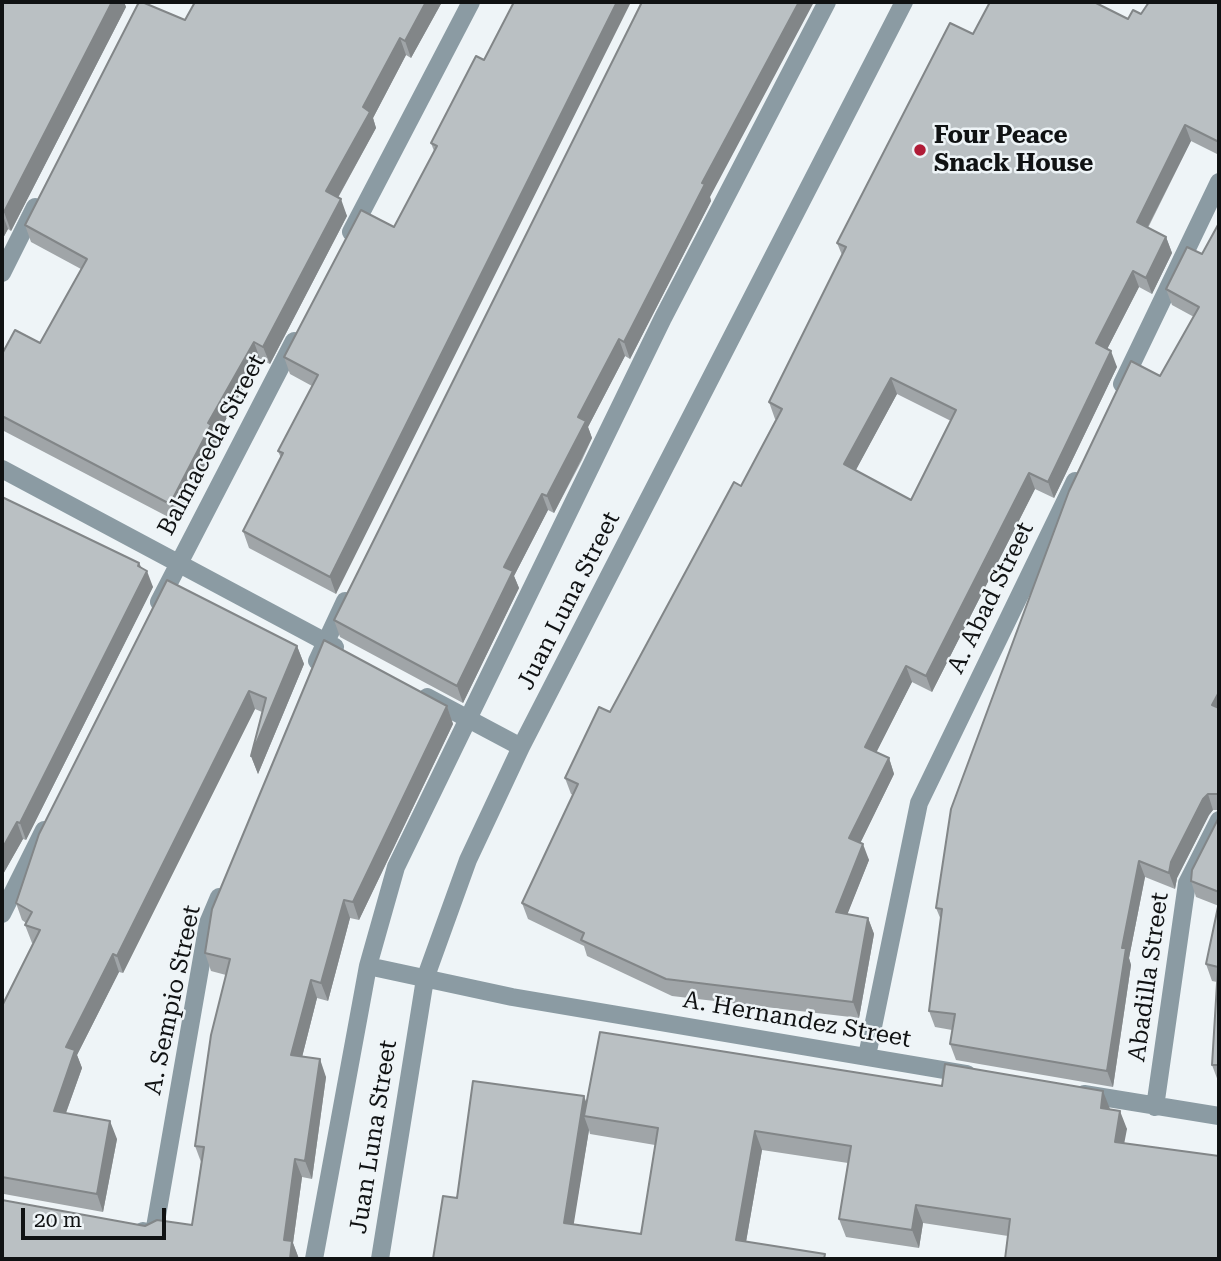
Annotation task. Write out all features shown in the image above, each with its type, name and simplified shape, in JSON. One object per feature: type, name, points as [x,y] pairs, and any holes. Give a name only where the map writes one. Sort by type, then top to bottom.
[{"type":"street","points":[[344,245],[471,2]]},
{"type":"street","name":"Juan Luna Street","points":[[314,1259],[368,966],[396,867],[663,318],[827,2]]},
{"type":"street","name":"Juan Luna Street","points":[[380,1259],[425,979],[468,860],[521,747],[904,2]]},
{"type":"street","points":[[1111,406],[1219,182]]},
{"type":"street","points":[[2,272],[46,186]]},
{"type":"street","name":"Balmaceda Street","points":[[148,623],[299,331]]},
{"type":"street","name":"A. Abad Street","points":[[867,1056],[919,803],[1081,468]]},
{"type":"street","points":[[2,469],[349,654]]},
{"type":"street","points":[[309,680],[356,580]]},
{"type":"street","points":[[407,687],[521,747]]},
{"type":"street","points":[[2,914],[51,817]]},
{"type":"street","name":"Abadilla Street","points":[[1155,1107],[1187,883],[1219,820]]},
{"type":"street","name":"A. Sempio Street","points":[[128,1228],[154,1233],[208,923],[224,885]]},
{"type":"street","name":"A. Hernandez Street","points":[[368,966],[512,997],[991,1078]]},
{"type":"street","points":[[1059,1090],[1219,1116]]},
{"type":"building","points":[[2,2],[112,2],[4,212],[2,211]]},
{"type":"building","points":[[139,2],[185,20],[195,2],[426,2],[405,41],[400,38],[363,107],[370,112],[326,191],[341,199],[263,347],[254,342],[208,423],[211,425],[170,504],[2,416],[2,354],[15,330],[40,343],[87,259],[25,225]]},
{"type":"building","points":[[514,2],[617,2],[330,577],[243,531],[283,453],[278,451],[318,375],[284,357],[361,210],[394,227],[437,146],[431,143],[476,56],[484,60]]},
{"type":"building","points":[[642,2],[799,2],[702,183],[705,184],[624,342],[619,339],[578,417],[586,421],[547,496],[542,494],[504,567],[513,571],[457,686],[334,620]]},
{"type":"building","points":[[990,2],[1094,2],[1128,19],[1133,10],[1141,14],[1149,2],[1219,2],[1219,142],[1185,125],[1137,222],[1166,237],[1146,278],[1133,271],[1096,343],[1111,351],[1048,482],[1029,473],[926,676],[906,666],[865,747],[889,758],[849,838],[863,844],[836,912],[868,918],[853,1002],[666,979],[581,940],[584,933],[522,903],[578,784],[565,778],[599,707],[610,712],[734,482],[741,486],[782,409],[769,402],[846,247],[837,243],[950,23],[973,34]],"holes":[[[891,378],[956,410],[911,500],[844,464]]]},
{"type":"building","points":[[1219,223],[1219,692],[1212,705],[1219,708],[1219,795],[1208,794],[1203,799],[1171,862],[1169,873],[1139,861],[1122,948],[1126,948],[1107,1071],[950,1044],[955,1014],[929,1011],[942,909],[936,908],[951,809],[1069,491],[1131,361],[1160,376],[1199,307],[1166,289],[1187,247],[1202,254]]},
{"type":"building","points":[[2,497],[139,563],[138,566],[147,571],[20,823],[17,822],[2,849]]},
{"type":"building","points":[[167,580],[297,646],[251,756],[266,698],[249,691],[117,956],[113,954],[66,1047],[75,1050],[54,1111],[110,1121],[97,1194],[2,1177],[2,1006],[40,930],[25,925],[32,912],[16,903],[39,834]]},
{"type":"building","points":[[324,640],[447,706],[353,902],[344,900],[321,983],[311,980],[291,1055],[320,1059],[305,1161],[295,1159],[284,1240],[292,1241],[290,1259],[2,1259],[2,1200],[145,1226],[157,1220],[192,1225],[204,1147],[195,1146],[211,1035],[230,959],[205,953],[212,909]]},
{"type":"building","points":[[1219,817],[1219,892],[1191,881],[1192,870]]},
{"type":"building","points":[[1219,902],[1219,1065],[1212,1065],[1218,967],[1206,964]]},
{"type":"building","points":[[600,1032],[942,1086],[945,1064],[1103,1091],[1101,1108],[1120,1111],[1115,1142],[1219,1156],[1219,1259],[1005,1259],[1010,1219],[916,1205],[912,1230],[839,1219],[851,1146],[755,1131],[736,1240],[825,1254],[824,1259],[433,1259],[443,1196],[457,1198],[473,1081],[584,1096],[564,1223],[641,1234],[658,1128],[584,1116]]},
{"type":"place","name":"Four Peace Snack House","points":[[920,150]]}]
